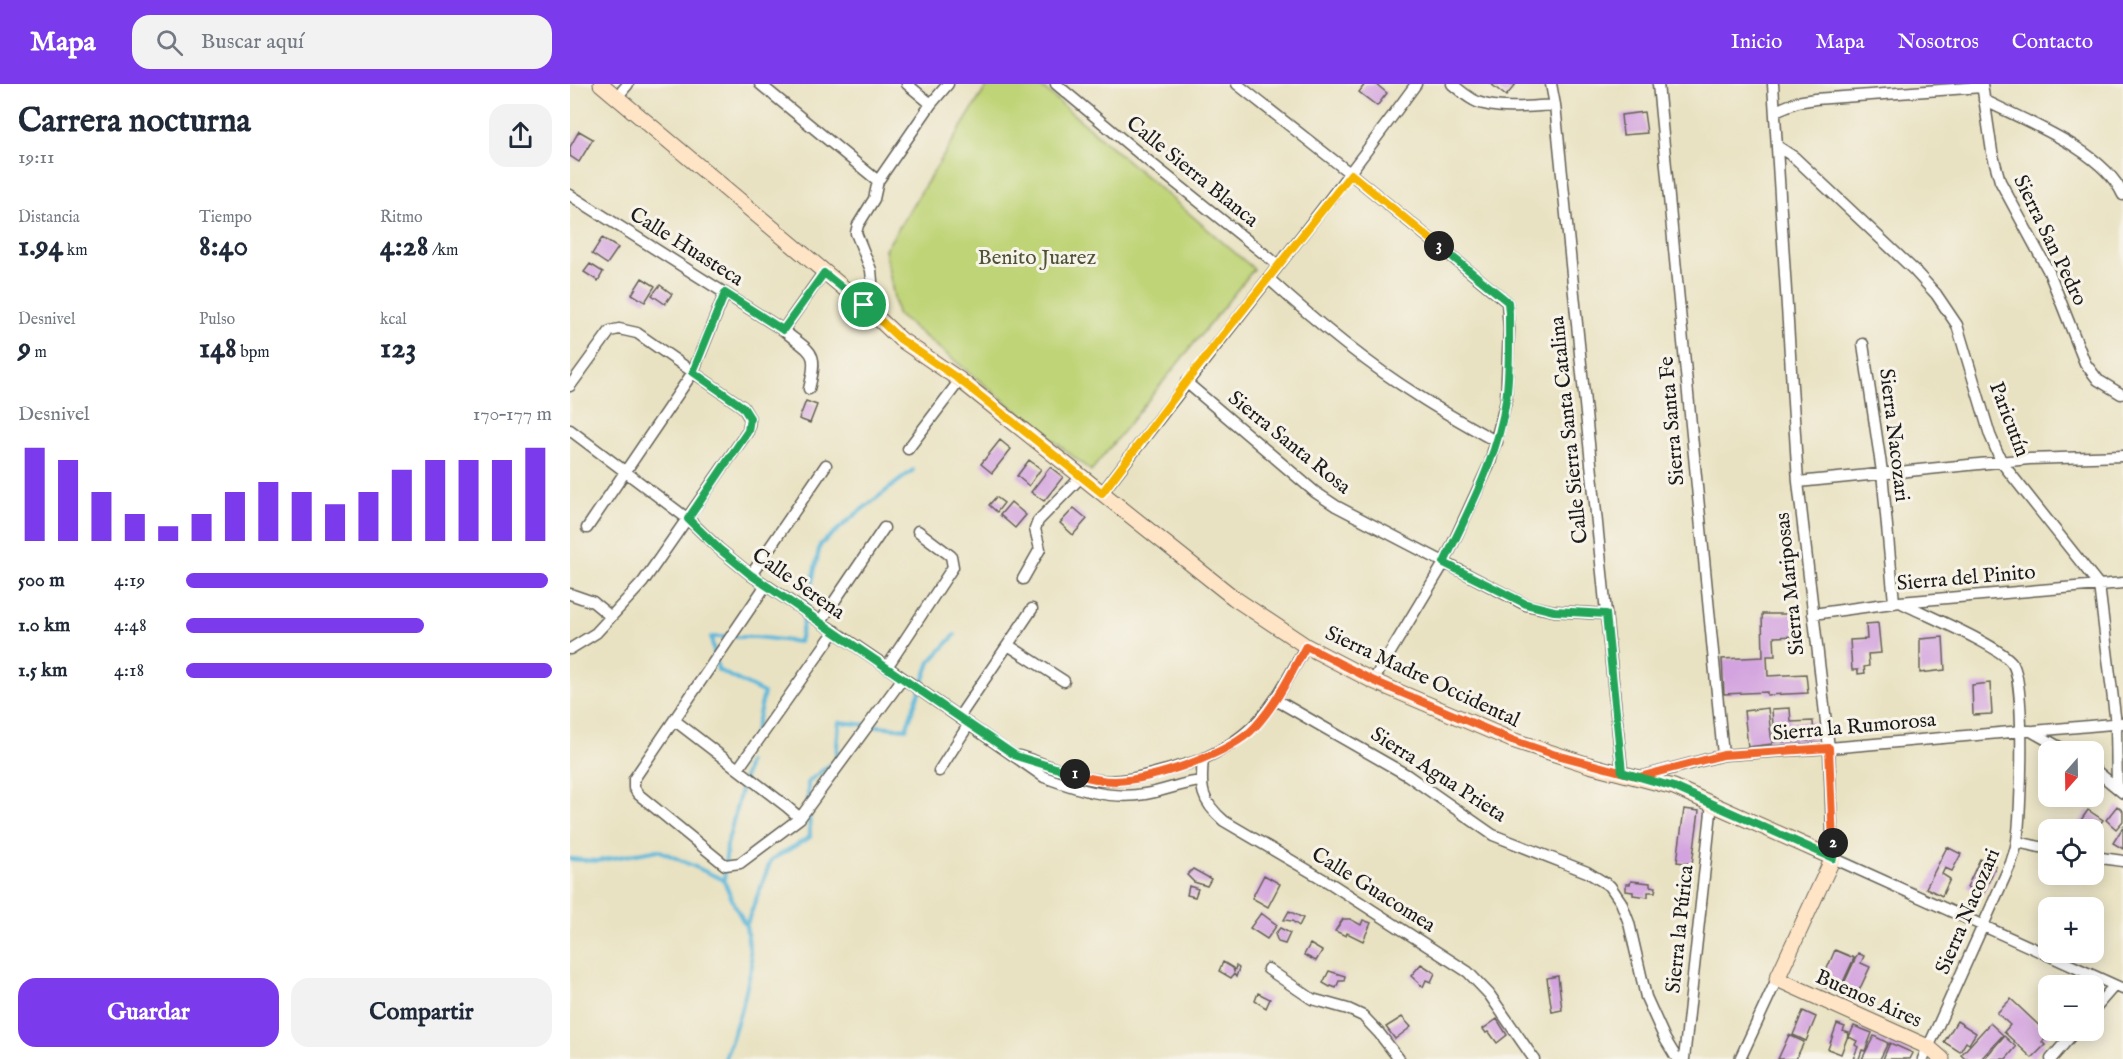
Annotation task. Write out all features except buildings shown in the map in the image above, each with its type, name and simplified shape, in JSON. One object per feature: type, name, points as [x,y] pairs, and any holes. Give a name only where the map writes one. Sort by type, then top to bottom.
[{"type":"street","name":"Sierra Madre Occidental","points":[[601,84],[864,305],[900,339],[960,380],[1234,598],[1306,646],[1374,681],[1512,740],[1580,762],[1674,787],[1984,925],[2119,988]]},
{"type":"street","points":[[617,97],[628,84]]},
{"type":"street","points":[[760,84],[878,181]]},
{"type":"street","points":[[907,84],[931,104]]},
{"type":"street","points":[[864,305],[872,280],[871,270],[856,233],[858,225],[874,199],[878,181],[931,104],[948,84]]},
{"type":"street","name":"Calle Sierra Blanca","points":[[1056,84],[1140,155],[1278,265]]},
{"type":"street","points":[[1237,84],[1508,302],[1506,401],[1490,464],[1444,563],[1374,681]]},
{"type":"street","points":[[1102,493],[1186,382],[1351,174],[1416,84]]},
{"type":"street","points":[[1452,84],[1482,104],[1509,107],[1555,105]]},
{"type":"street","name":"Calle Sierra Santa Catalina","points":[[1551,84],[1555,105],[1622,772]]},
{"type":"street","name":"Sierra Santa Fe","points":[[1658,84],[1723,755]]},
{"type":"street","name":"Sierra Mariposas","points":[[1740,1059],[1833,858],[1829,748],[1798,482],[1773,84]]},
{"type":"street","points":[[1775,111],[1797,102],[1815,99],[1982,85]]},
{"type":"street","name":"Sierra San Pedro","points":[[1982,85],[1992,152],[2000,181],[2049,272],[2085,363],[2098,380],[2121,394]]},
{"type":"street","points":[[1984,100],[2069,144],[2098,162],[2118,184],[2123,195]]},
{"type":"street","name":"Paricutín","points":[[1777,146],[1794,157],[1914,270],[1947,310],[1957,325],[1990,435],[2002,463],[2099,585]]},
{"type":"street","name":"Calle Huasteca","points":[[570,195],[783,330],[813,356],[815,365],[809,389]]},
{"type":"street","points":[[783,330],[824,273]]},
{"type":"street","points":[[1268,278],[1294,302],[1379,370],[1417,396],[1497,442]]},
{"type":"street","points":[[587,528],[693,372],[725,293]]},
{"type":"street","points":[[570,386],[610,332],[619,328],[637,333],[743,407],[750,418],[748,431],[643,582],[596,633],[570,649]]},
{"type":"street","name":"Sierra Nacozari","points":[[1863,344],[1882,472],[1897,602],[2006,657],[2013,664],[2018,679],[2026,731],[2017,842],[2007,873],[1925,1053]]},
{"type":"street","points":[[908,449],[960,380]]},
{"type":"street","name":"Sierra Santa Rosa","points":[[1186,382],[1315,492],[1353,516],[1526,604],[1539,609],[1606,614]]},
{"type":"street","name":"Calle Serena","points":[[570,430],[688,519],[751,575],[1044,777],[1071,787],[1115,796],[1149,794],[1175,785],[1201,781]]},
{"type":"street","points":[[1798,482],[2029,459],[2123,456]]},
{"type":"street","points":[[751,575],[826,465]]},
{"type":"street","points":[[1023,579],[1040,549],[1035,530],[1037,523],[1081,477]]},
{"type":"street","points":[[820,621],[884,528]]},
{"type":"street","points":[[887,667],[952,567],[951,556],[918,531]]},
{"type":"street","name":"Sierra del Pinito","points":[[1813,614],[1897,602],[2123,584]]},
{"type":"street","points":[[766,585],[634,779],[634,788],[638,794],[725,865],[740,863],[800,818],[903,678]]},
{"type":"street","points":[[2099,585],[2120,724],[2120,791]]},
{"type":"street","points":[[570,594],[593,602],[610,616]]},
{"type":"street","points":[[959,717],[1032,609]]},
{"type":"street","points":[[738,769],[835,631]]},
{"type":"street","points":[[1008,645],[1064,681]]},
{"type":"street","name":"Calle Serena","points":[[1016,756],[1095,779],[1114,781],[1143,777],[1203,759],[1239,740],[1253,728],[1276,700],[1306,646]]},
{"type":"street","name":"Sierra Agua Prieta","points":[[1276,700],[1407,775],[1493,835],[1587,872],[1610,886],[1629,922],[1646,997],[1677,1059]]},
{"type":"street","points":[[674,720],[800,818]]},
{"type":"street","points":[[939,771],[969,724]]},
{"type":"street","name":"Sierra la Rumorosa","points":[[1639,777],[1723,755],[2120,724]]},
{"type":"street","points":[[2026,731],[2046,741]]},
{"type":"street","name":"Calle Guacomea","points":[[1203,759],[1201,781],[1204,800],[1224,821],[1333,885],[1468,972],[1489,994],[1534,1059]]},
{"type":"street","points":[[2104,777],[2120,791]]},
{"type":"street","name":"Sierra la Púrica","points":[[1684,1059],[1712,803]]},
{"type":"street","points":[[2017,842],[2038,847]]},
{"type":"street","points":[[2104,858],[2123,861]]},
{"type":"street","points":[[1268,969],[1312,999],[1348,1009],[1363,1016],[1399,1059]]},
{"type":"street","name":"Buenos Aires","points":[[1777,979],[1925,1053],[1942,1059]]},
{"type":"street","points":[[2104,1001],[2119,988]]},
{"type":"street","points":[[2051,1059],[2067,1041]]},
{"type":"green space","name":"Benito Juarez","points":[[988,84],[1038,84],[1254,269],[1091,471],[897,314],[885,250]]},
{"type":"waterway","points":[[734,637],[799,642],[820,545],[913,470]]},
{"type":"waterway","points":[[808,803],[808,782],[836,760],[839,722],[906,729],[930,662],[955,635]]},
{"type":"waterway","points":[[715,657],[711,637],[726,637]]},
{"type":"waterway","points":[[717,664],[718,670],[764,693],[753,740]]},
{"type":"waterway","points":[[725,1059],[742,1007],[752,965],[746,926],[724,881],[727,845],[748,762]]},
{"type":"waterway","points":[[746,926],[771,860],[810,837],[809,811]]},
{"type":"waterway","points":[[570,859],[597,861],[658,850],[724,880]]},
{"type":"route","points":[[864,305],[824,273],[783,330],[725,293],[693,372],[743,407],[750,418],[748,431],[688,519],[751,575],[1016,756],[1071,773],[1114,781],[1132,780],[1203,759],[1239,740],[1253,728],[1276,700],[1306,646],[1374,681],[1512,740],[1589,765],[1639,777],[1723,755],[1829,748],[1833,858],[1674,787],[1639,777],[1622,772],[1606,614],[1539,609],[1444,563],[1490,464],[1502,424],[1508,375],[1508,302],[1351,174],[1186,382],[1102,493],[960,380],[915,351],[864,305]]}]
